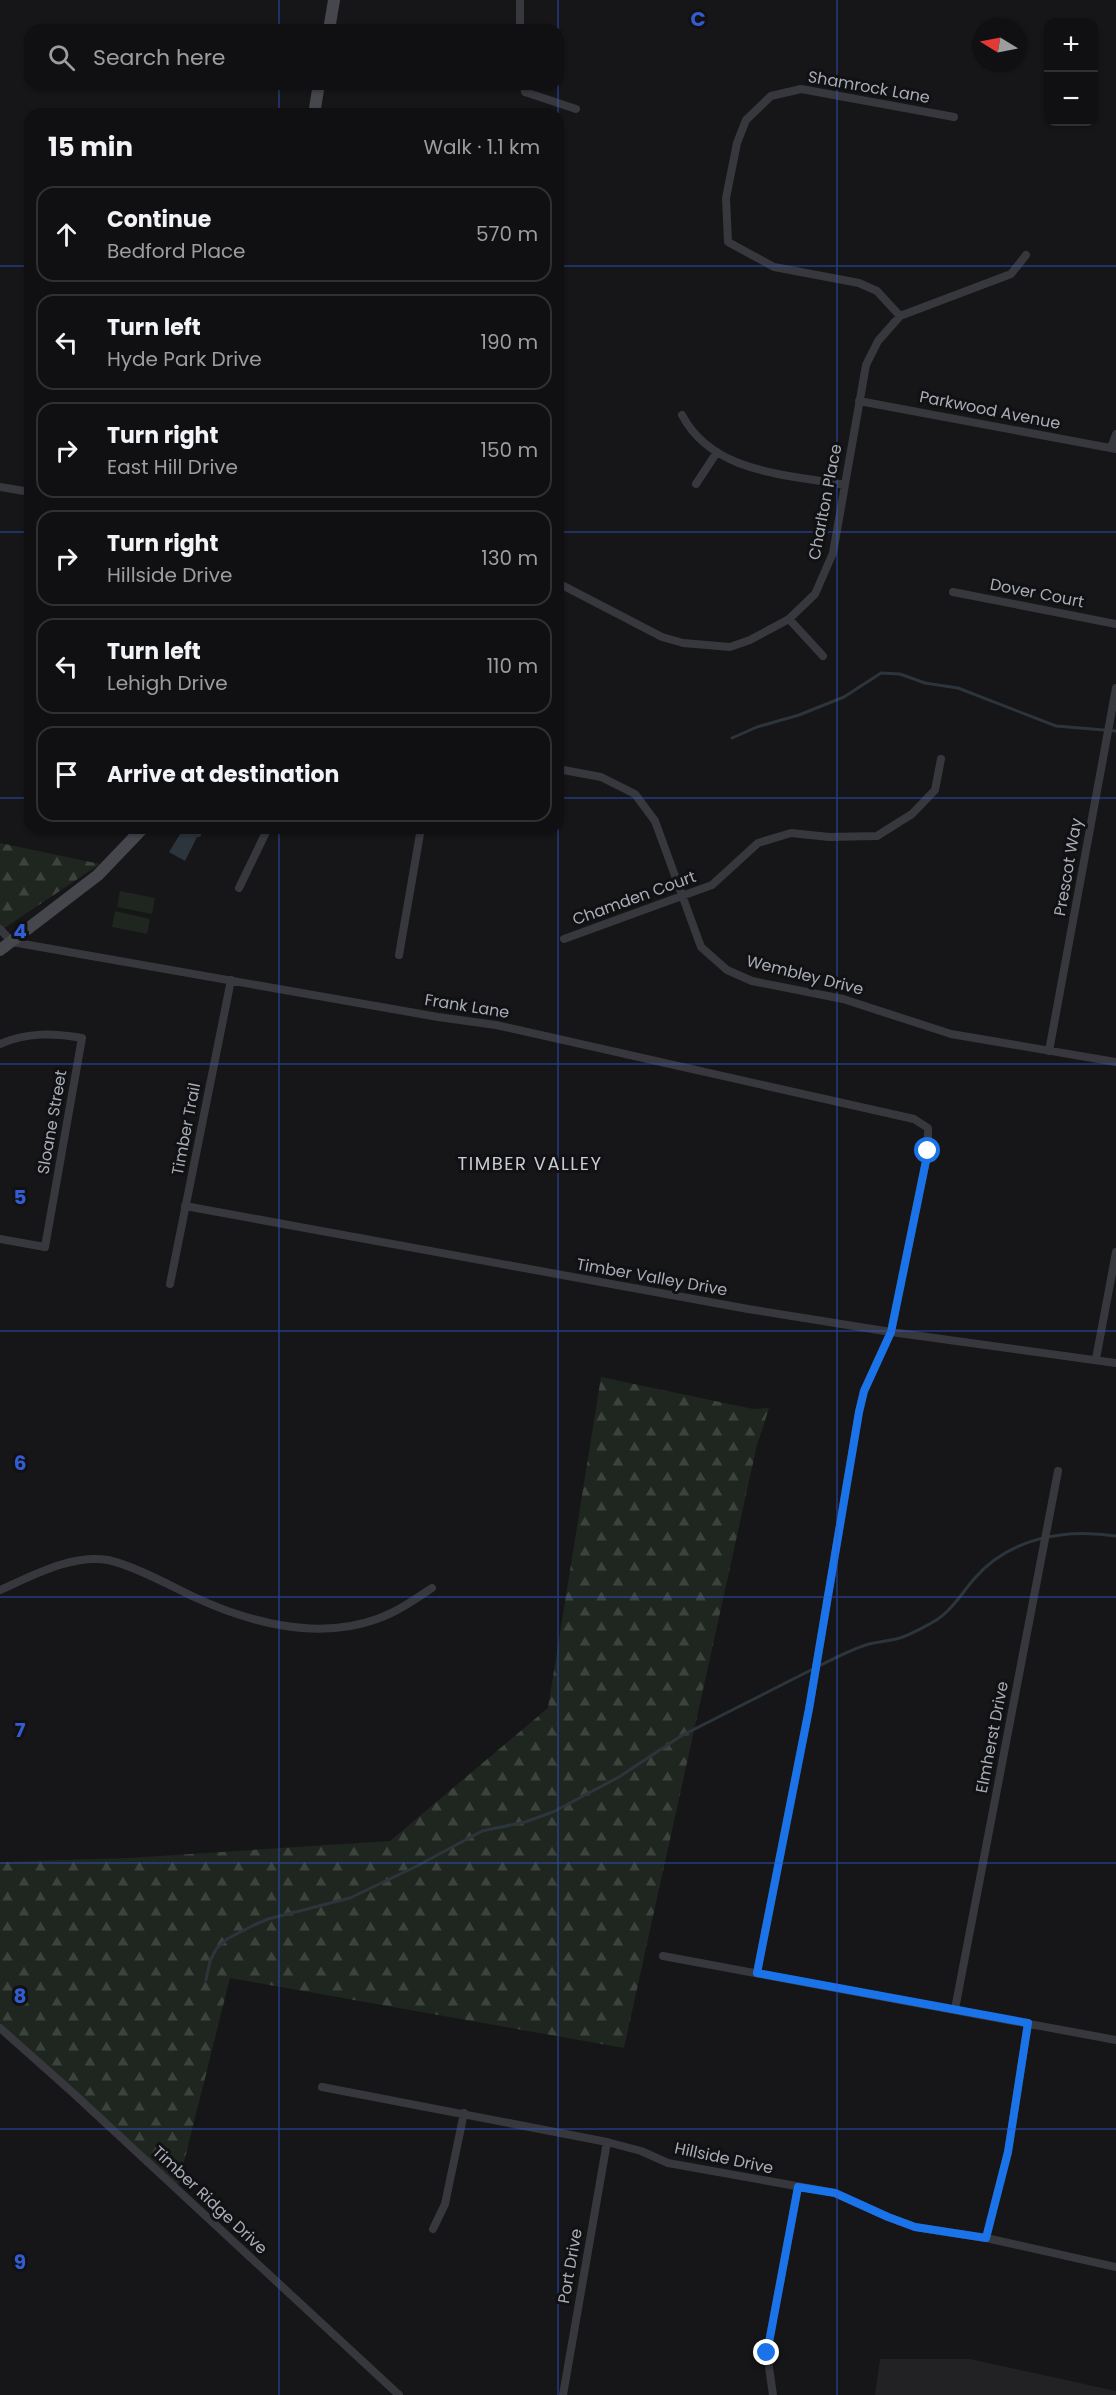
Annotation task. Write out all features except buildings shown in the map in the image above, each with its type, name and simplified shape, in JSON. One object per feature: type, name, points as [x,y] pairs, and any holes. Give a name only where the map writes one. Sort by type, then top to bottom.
[{"type":"street","points":[[330,24],[334,0]]},
{"type":"street","points":[[520,0],[520,24]]},
{"type":"street","name":"Shamrock Lane","points":[[900,316],[877,291],[859,283],[774,267],[728,242],[726,198],[737,143],[746,120],[771,96],[801,89],[954,117]]},
{"type":"street","points":[[315,108],[318,90]]},
{"type":"street","points":[[525,90],[576,109]]},
{"type":"street","name":"Charlton Place","points":[[564,586],[662,637],[682,643],[730,646],[750,640],[789,620],[815,594],[827,571],[866,365],[878,341],[900,316],[1011,274],[1026,255]]},
{"type":"street","name":"Parkwood Avenue","points":[[859,400],[1114,448]]},
{"type":"street","points":[[682,415],[690,431],[717,453],[744,467],[844,484]]},
{"type":"street","points":[[1114,448],[1116,434]]},
{"type":"street","points":[[696,484],[717,453]]},
{"type":"street","points":[[0,487],[24,491]]},
{"type":"street","name":"Dover Court","points":[[953,592],[1116,624]]},
{"type":"street","points":[[789,620],[823,656]]},
{"type":"street","name":"Prescot Way","points":[[1049,1051],[1116,688]]},
{"type":"street","name":"Chamden Court","points":[[564,939],[712,885],[758,843],[769,839],[791,833],[829,837],[877,836],[912,814],[935,790],[941,759]]},
{"type":"street","name":"Wembley Drive","points":[[564,770],[602,777],[635,794],[655,821],[701,947],[727,970],[752,981],[843,999],[951,1034],[1116,1062]]},
{"type":"street","points":[[0,950],[98,875],[137,834]]},
{"type":"street","points":[[239,888],[265,834]]},
{"type":"street","points":[[399,954],[420,834]]},
{"type":"street","points":[[0,929],[12,942]]},
{"type":"street","name":"Frank Lane","points":[[12,942],[496,1025],[914,1119],[928,1128],[928,1151],[891,1332]]},
{"type":"street","name":"Timber Trail","points":[[170,1284],[231,980]]},
{"type":"street","name":"Sloane Street","points":[[0,1044],[15,1038],[36,1035],[60,1034],[82,1038],[45,1247],[0,1239]]},
{"type":"street","name":"Timber Valley Drive","points":[[185,1206],[748,1309],[891,1332],[1116,1363]]},
{"type":"street","points":[[1096,1359],[1116,1252]]},
{"type":"street","points":[[757,1973],[809,1709],[859,1412],[864,1391],[891,1332]]},
{"type":"street","name":"Elmherst Drive","points":[[955,2009],[1058,1472]]},
{"type":"street","points":[[0,1590],[51,1567],[82,1561],[108,1560],[227,1611],[270,1623],[316,1628],[351,1626],[377,1619],[406,1606],[432,1588]]},
{"type":"street","points":[[663,1956],[1116,2040]]},
{"type":"street","points":[[986,2238],[1008,2152],[1028,2023]]},
{"type":"street","name":"Timber Ridge Drive","points":[[0,2028],[399,2395]]},
{"type":"street","name":"Hillside Drive","points":[[322,2087],[607,2142],[641,2151],[668,2163],[835,2193],[915,2227],[986,2238],[1116,2267]]},
{"type":"street","points":[[433,2229],[445,2204],[464,2113]]},
{"type":"street","name":"Port Drive","points":[[563,2395],[607,2142]]},
{"type":"street","points":[[773,2395],[767,2353],[798,2187]]},
{"type":"shaded area","points":[[180,834],[202,834],[197,837],[185,861],[169,852]]},
{"type":"shaded area","points":[[880,2359],[970,2359],[1116,2391],[1116,2395],[875,2395]]},
{"type":"green space","points":[[0,843],[100,864],[0,931]]},
{"type":"green space","points":[[120,891],[155,898],[152,914],[117,907]]},
{"type":"green space","points":[[115,911],[150,919],[147,934],[112,927]]},
{"type":"green space","points":[[601,1377],[753,1409],[769,1408],[757,1445],[624,2048],[230,1978],[177,2190],[0,2028],[0,1862],[129,1858],[390,1841],[548,1708]]},
{"type":"waterway","points":[[732,738],[844,697],[881,673],[900,674],[925,683],[958,688],[1056,726],[1116,731]]},
{"type":"waterway","points":[[819,1666],[863,1646],[906,1636],[933,1622],[950,1608],[988,1565],[1021,1545],[1057,1535],[1116,1536]]},
{"type":"waterway","points":[[206,1980],[210,1961],[216,1949],[227,1939],[254,1925],[268,1919],[350,1898],[482,1831],[525,1822],[553,1812],[619,1777],[681,1736],[813,1669]]},
{"type":"district","name":"TIMBER VALLEY","points":[[530,1163]]},
{"type":"route","points":[[767,2353],[798,2187],[835,2193],[915,2227],[986,2238],[1008,2152],[1028,2023],[757,1973],[809,1709],[859,1412],[864,1391],[891,1332],[928,1151]]}]
